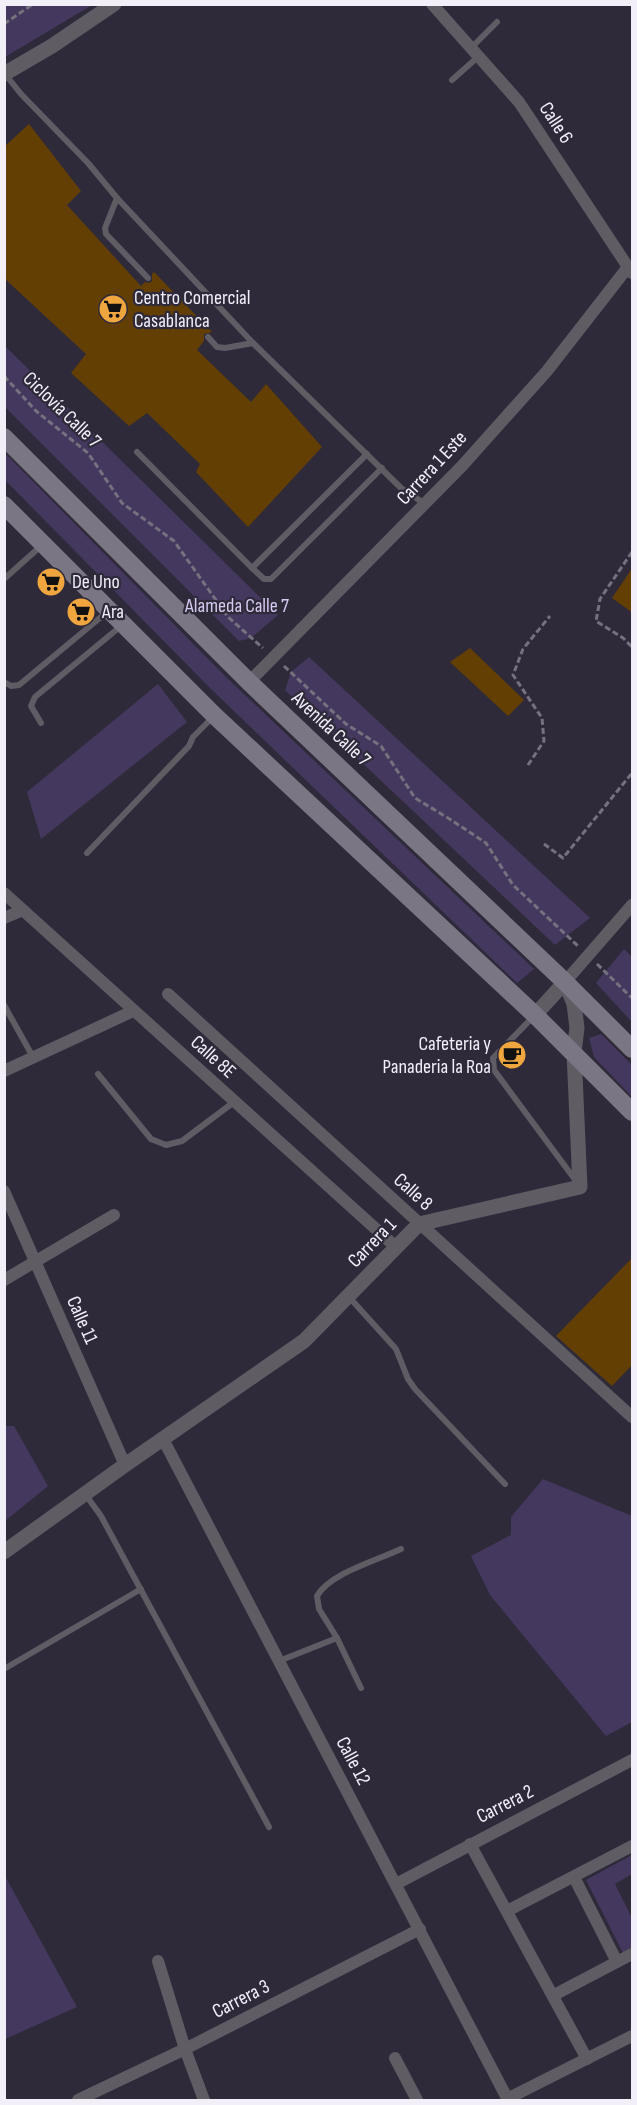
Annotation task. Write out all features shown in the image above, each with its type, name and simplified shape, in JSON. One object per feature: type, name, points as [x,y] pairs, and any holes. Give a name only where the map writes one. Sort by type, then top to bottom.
[{"type":"main road","name":"Avenida Calle 7","points":[[4,437],[249,682],[633,1049]]},
{"type":"main road","points":[[4,505],[214,715],[535,1015],[633,1112]]},
{"type":"street","points":[[5,74],[52,46],[114,4]]},
{"type":"street","name":"Calle 6","points":[[432,4],[519,102],[630,271]]},
{"type":"street","name":"Carrera 1 Este","points":[[249,682],[425,505],[547,370],[630,271]]},
{"type":"street","name":"Calle 8E","points":[[4,893],[397,1248]]},
{"type":"street","points":[[535,1015],[633,905]]},
{"type":"street","points":[[4,918],[23,910]]},
{"type":"street","points":[[565,982],[574,1004],[577,1028],[574,1052],[580,1186]]},
{"type":"street","name":"Calle 8","points":[[168,994],[633,1417]]},
{"type":"street","points":[[4,1071],[133,1011]]},
{"type":"street","name":"Carrera 1","points":[[4,1552],[304,1341],[419,1224],[580,1186]]},
{"type":"street","name":"Calle 11","points":[[4,1191],[125,1465]]},
{"type":"street","points":[[4,1280],[114,1215]]},
{"type":"street","name":"Calle 12","points":[[163,1439],[508,2100]]},
{"type":"street","name":"Carrera 2","points":[[396,1884],[633,1761]]},
{"type":"street","points":[[470,1844],[554,1995],[586,2059]]},
{"type":"street","points":[[507,1911],[633,1846]]},
{"type":"street","points":[[574,1877],[617,1962]]},
{"type":"street","name":"Carrera 3","points":[[78,2100],[185,2049],[420,1929]]},
{"type":"street","points":[[554,1995],[633,1954]]},
{"type":"street","points":[[158,1961],[185,2049],[204,2100]]},
{"type":"street","points":[[508,2100],[633,2037]]},
{"type":"street","points":[[395,2058],[417,2100]]},
{"type":"lane","points":[[452,80],[497,22]]},
{"type":"lane","points":[[5,74],[253,343],[401,488],[425,505]]},
{"type":"lane","points":[[117,198],[105,228],[106,234],[148,278]]},
{"type":"lane","points":[[208,337],[217,347],[225,348],[253,343]]},
{"type":"lane","points":[[137,452],[264,579],[271,579],[382,468]]},
{"type":"lane","points":[[252,568],[367,454]]},
{"type":"lane","points":[[4,579],[44,544]]},
{"type":"lane","points":[[4,682],[11,686],[19,685],[110,609]]},
{"type":"lane","points":[[41,723],[31,706],[35,697],[123,623]]},
{"type":"lane","points":[[87,854],[189,746],[214,715]]},
{"type":"lane","points":[[4,1005],[33,1058]]},
{"type":"lane","points":[[535,1015],[493,1058],[492,1064],[494,1070],[580,1186]]},
{"type":"lane","points":[[98,1074],[151,1139],[166,1145],[182,1142],[234,1102]]},
{"type":"lane","points":[[348,1297],[396,1349],[408,1379],[415,1389],[505,1484]]},
{"type":"lane","points":[[85,1494],[102,1516],[269,1827]]},
{"type":"lane","points":[[361,1688],[337,1638],[319,1610],[317,1596],[328,1584],[343,1574],[401,1549]]},
{"type":"lane","points":[[4,1669],[141,1589]]},
{"type":"lane","points":[[279,1661],[337,1638]]},
{"type":"path","points":[[4,24],[33,4]]},
{"type":"path","name":"Ciclovía Calle 7","points":[[4,375],[36,411],[88,453],[122,503],[174,541],[228,617],[266,651]]},
{"type":"path","points":[[633,552],[600,599],[596,621],[633,647]]},
{"type":"path","points":[[528,765],[544,741],[542,718],[513,675],[523,649],[550,616]]},
{"type":"path","points":[[291,672],[346,724],[381,746],[415,798],[486,843],[513,885],[581,949]]},
{"type":"path","points":[[544,844],[563,858],[633,773]]},
{"type":"path","points":[[594,961],[633,998]]},
{"type":"green space","points":[[5,4],[92,4],[92,5],[5,57]]},
{"type":"green space","name":"Alameda Calle 7","points":[[4,346],[278,615],[251,638],[239,641],[5,407]]},
{"type":"green space","points":[[5,453],[225,676],[534,969],[517,983],[211,689],[5,480]]},
{"type":"green space","name":"Alameda Calle 7","points":[[309,657],[590,918],[555,945],[285,690],[291,672]]},
{"type":"green space","points":[[158,684],[187,722],[41,839],[27,792]]},
{"type":"green space","points":[[624,949],[632,957],[632,1022],[596,983]]},
{"type":"green space","points":[[601,1034],[632,1065],[632,1097],[594,1057],[589,1038]]},
{"type":"green space","points":[[5,1426],[14,1426],[48,1486],[5,1521]]},
{"type":"green space","points":[[543,1479],[632,1516],[632,1722],[606,1736],[490,1595],[471,1556],[511,1535],[511,1517]]},
{"type":"green space","points":[[632,1855],[632,1874],[615,1884],[632,1918],[632,1947],[623,1953],[586,1880]]},
{"type":"green space","points":[[5,1876],[77,2007],[4,2039]]},
{"type":"building","name":"Centro Comercial Casablanca","points":[[29,124],[81,191],[67,205],[141,286],[145,282],[152,281],[154,272],[212,332],[204,334],[204,341],[197,350],[251,402],[266,384],[322,447],[248,527],[196,472],[200,464],[147,413],[129,426],[71,373],[86,354],[4,278],[4,147]]},
{"type":"building","points":[[633,567],[633,613],[612,598]]},
{"type":"building","points":[[470,648],[524,700],[508,716],[450,662]]},
{"type":"building","points":[[633,1257],[633,1364],[612,1386],[556,1336]]},
{"type":"place","name":"Centro Comercial Casablanca","points":[[113,309]]},
{"type":"place","name":"De Uno","points":[[51,582]]},
{"type":"place","name":"Ara","points":[[81,612]]},
{"type":"place","name":"Cafeteria y Panaderia la Roa","points":[[512,1055]]}]
